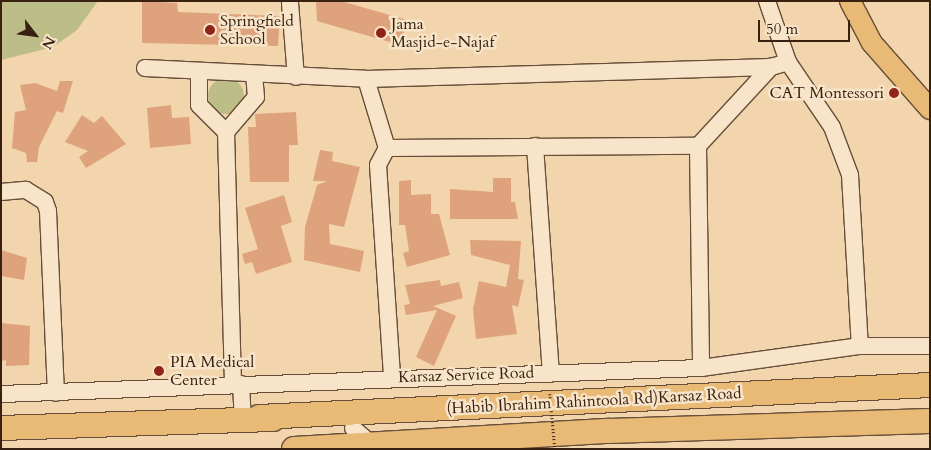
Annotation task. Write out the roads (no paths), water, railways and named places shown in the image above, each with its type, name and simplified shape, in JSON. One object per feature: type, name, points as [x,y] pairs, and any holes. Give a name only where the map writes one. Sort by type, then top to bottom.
[{"type":"highway","name":"(Habib Ibrahim Rahintoola Rd)Karsaz Road","points":[[251,418],[930,385]]},
{"type":"highway","points":[[1,428],[251,418],[310,424],[340,421],[353,428],[354,436],[335,448]]},
{"type":"highway","points":[[294,449],[376,447],[609,431],[930,420]]},
{"type":"main road","points":[[850,1],[872,43],[930,110]]},
{"type":"street","points":[[767,1],[788,62],[832,127],[850,175],[860,346]]},
{"type":"street","points":[[290,3],[296,77]]},
{"type":"street","points":[[145,68],[366,79],[770,67],[788,62]]},
{"type":"street","points":[[701,368],[698,146],[770,67]]},
{"type":"street","points":[[199,71],[200,105],[226,132],[237,384],[251,418]]},
{"type":"street","points":[[226,132],[256,97],[254,74]]},
{"type":"street","points":[[366,79],[387,148],[378,165],[392,377]]},
{"type":"street","points":[[535,146],[551,372]]},
{"type":"street","points":[[387,148],[698,146]]},
{"type":"street","points":[[1,192],[26,190],[45,202],[48,211],[56,393]]},
{"type":"street","name":"Karsaz Service Road","points":[[1,394],[392,377],[701,368],[860,346],[930,346]]},
{"type":"street","points":[[353,428],[376,447]]},
{"type":"place","name":"Springfield School","points":[[210,30]]},
{"type":"place","name":"Jama Masjid-e-Najaf","points":[[381,33]]},
{"type":"place","name":"CAT Montessori","points":[[894,93]]},
{"type":"place","name":"PIA Medical Center","points":[[159,371]]}]
